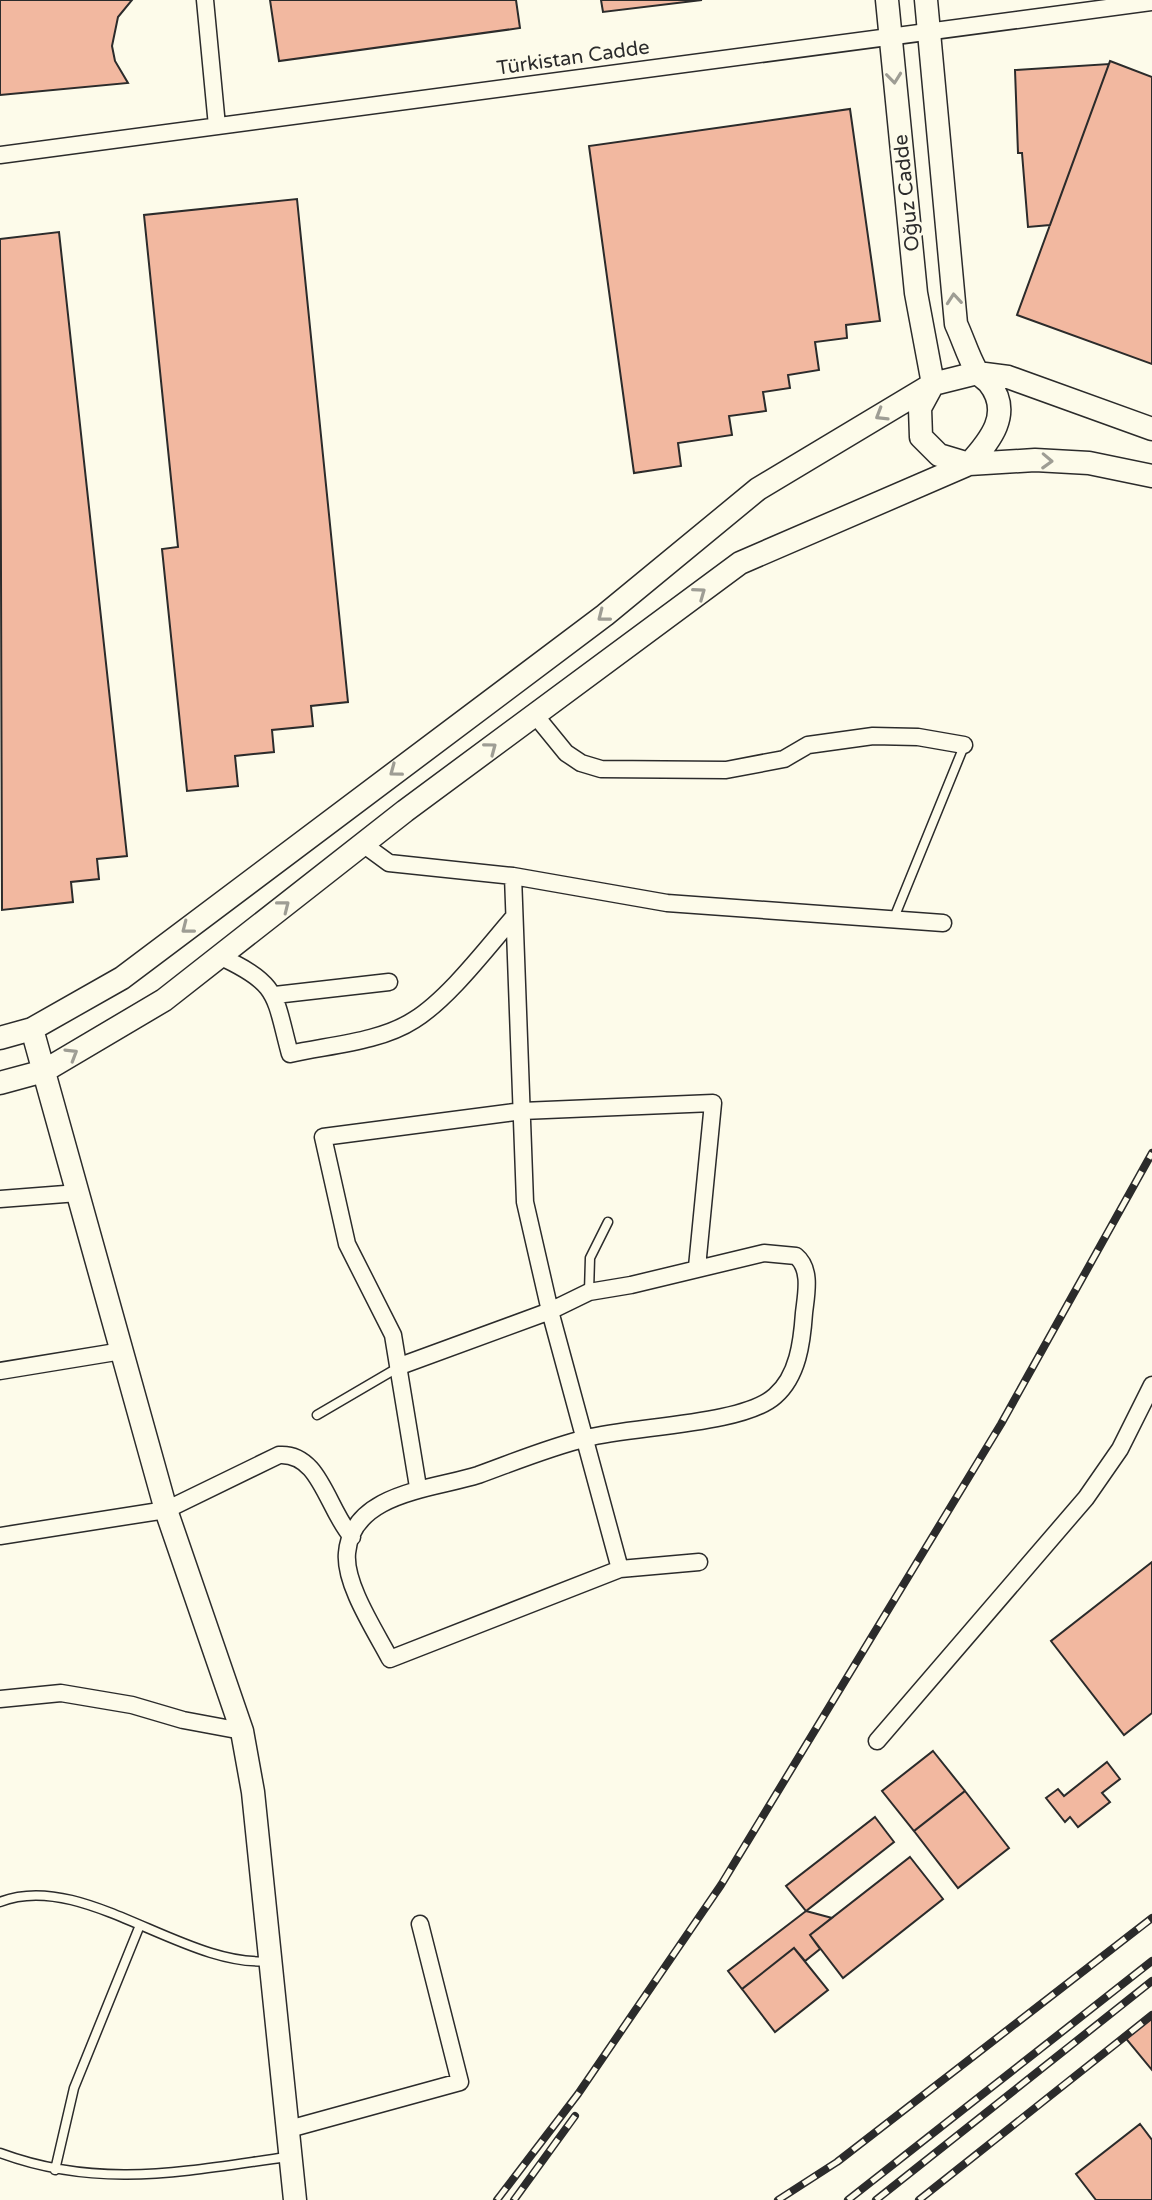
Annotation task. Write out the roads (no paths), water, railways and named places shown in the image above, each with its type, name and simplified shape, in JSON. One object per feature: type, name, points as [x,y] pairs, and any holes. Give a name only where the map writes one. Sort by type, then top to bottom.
[{"type":"street","points":[[205,0],[217,126]]},
{"type":"street","name":"Oğuz Cadde","points":[[887,0],[916,293],[933,384]]},
{"type":"street","name":"Oğuz Cadde","points":[[926,0],[956,324],[977,373]]},
{"type":"street","name":"Türkistan Cadde","points":[[0,155],[929,29],[1152,2]]},
{"type":"street","points":[[969,464],[996,432],[1001,404],[990,384],[977,373]]},
{"type":"street","points":[[0,1038],[32,1029],[122,978],[605,615],[758,489],[933,384],[977,373],[1008,377],[1152,429]]},
{"type":"street","points":[[933,384],[920,408],[921,437],[939,455],[969,464]]},
{"type":"street","points":[[0,1083],[44,1071],[164,1000],[363,844],[740,563],[969,464],[1035,460],[1089,463],[1152,476]]},
{"type":"street","points":[[535,715],[566,753],[581,763],[601,769],[726,770],[784,759],[808,745],[873,736],[918,737],[964,745]]},
{"type":"street","points":[[363,844],[389,863],[513,876],[667,903],[943,923]]},
{"type":"street","points":[[513,876],[512,919],[525,1202],[550,1311],[587,1438],[620,1569]]},
{"type":"street","points":[[219,956],[244,967],[275,995],[290,1054],[387,1032],[416,1020],[462,976],[512,919]]},
{"type":"street","points":[[275,995],[389,982]]},
{"type":"street","points":[[32,1029],[166,1510],[242,1731],[253,1792],[295,2200]]},
{"type":"street","points":[[418,1487],[393,1335],[347,1244],[323,1137],[522,1111],[713,1103],[697,1267]]},
{"type":"street","points":[[0,1199],[78,1193]]},
{"type":"street","points":[[400,1366],[550,1311],[589,1292],[764,1253],[791,1254],[800,1259],[806,1270],[807,1288],[800,1348],[791,1378],[773,1398],[747,1411],[587,1438],[461,1480],[418,1487],[379,1507],[363,1520],[352,1537],[347,1554],[350,1574],[390,1659],[620,1569],[699,1562]]},
{"type":"street","points":[[0,1371],[122,1351]]},
{"type":"street","points":[[877,1741],[1086,1498],[1120,1449],[1152,1385]]},
{"type":"street","points":[[0,1536],[166,1510],[279,1455],[287,1455],[303,1460],[315,1471],[330,1506],[352,1537]]},
{"type":"street","points":[[0,1699],[61,1693],[132,1705],[183,1720],[242,1731]]},
{"type":"street","points":[[289,2129],[460,2082],[420,1924]]},
{"type":"lane","points":[[894,919],[964,745]]},
{"type":"lane","points":[[589,1292],[590,1258],[608,1222]]},
{"type":"lane","points":[[317,1415],[400,1366]]},
{"type":"lane","points":[[0,1902],[22,1895],[46,1895],[140,1925],[225,1958],[271,1961]]},
{"type":"lane","points":[[55,2170],[74,2088],[140,1925]]},
{"type":"lane","points":[[0,2153],[55,2170],[100,2176],[150,2176],[291,2156]]},
{"type":"railway","points":[[497,2200],[578,2094],[721,1885],[1001,1424],[1152,1153]]},
{"type":"railway","points":[[778,2200],[837,2162],[1152,1918]]},
{"type":"railway","points":[[848,2200],[1152,1961]]},
{"type":"railway","points":[[876,2200],[1152,1981]]},
{"type":"railway","points":[[919,2200],[1152,2015]]},
{"type":"railway","points":[[514,2200],[575,2116]]}]
